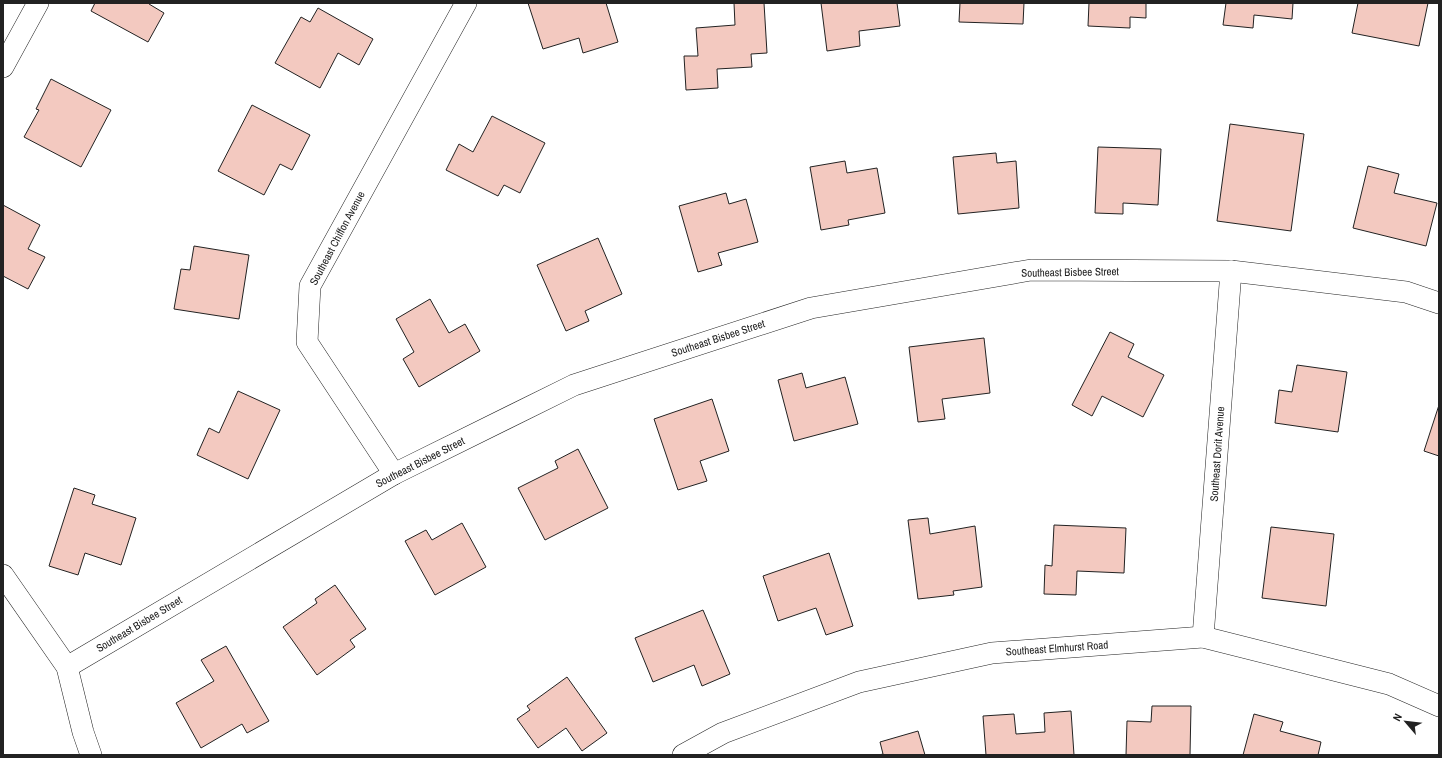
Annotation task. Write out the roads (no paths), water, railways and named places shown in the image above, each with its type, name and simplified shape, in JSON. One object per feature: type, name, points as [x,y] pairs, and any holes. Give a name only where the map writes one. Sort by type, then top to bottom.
[{"type":"street","points":[[3,67],[38,3]]},
{"type":"street","name":"Southeast Chiffon Avenue","points":[[394,474],[307,342],[310,286],[466,3]]},
{"type":"street","name":"Southeast Bisbee Street","points":[[67,667],[394,474],[574,385],[811,308],[1031,270],[1231,271],[1406,292],[1439,303]]},
{"type":"street","name":"Southeast Dorit Avenue","points":[[1204,637],[1231,271]]},
{"type":"street","points":[[3,576],[67,667],[83,732],[91,755]]},
{"type":"street","name":"Southeast Elmhurst Road","points":[[683,755],[723,733],[867,680],[992,653],[1204,637],[1389,684],[1439,706]]}]
